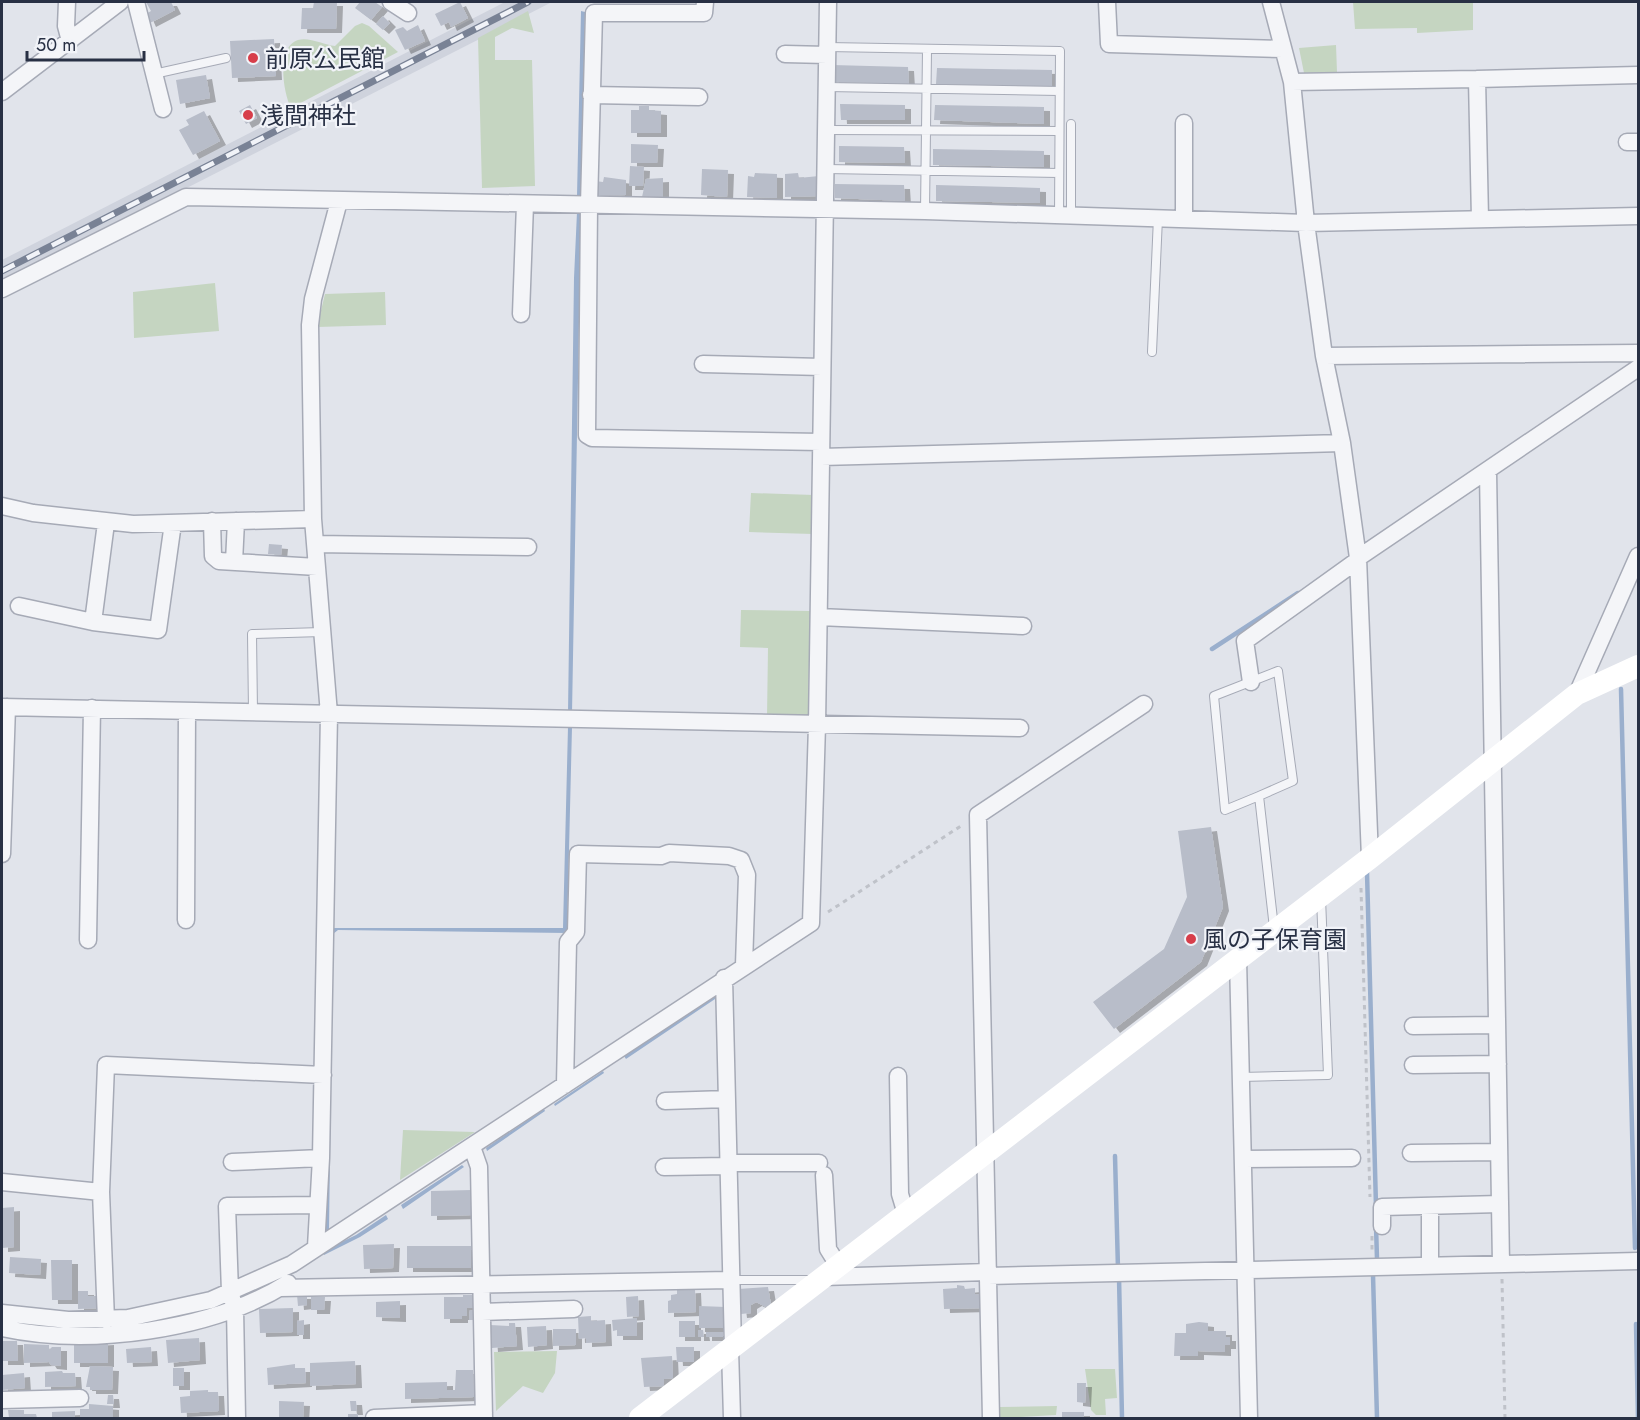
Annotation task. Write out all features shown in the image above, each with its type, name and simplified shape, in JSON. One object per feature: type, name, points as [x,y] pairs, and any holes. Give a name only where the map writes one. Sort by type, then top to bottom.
[{"type":"street","points":[[67,2],[66,26],[70,41]]},
{"type":"street","points":[[2,92],[120,2]]},
{"type":"street","points":[[136,2],[163,109]]},
{"type":"street","points":[[391,2],[408,13]]},
{"type":"street","points":[[705,2],[704,14],[594,13],[589,205],[587,435],[592,438],[821,450],[1342,443]]},
{"type":"street","points":[[2,1328],[43,1334],[105,1335],[171,1327],[232,1300],[292,1264],[472,1147],[811,922],[819,617],[828,2]]},
{"type":"street","points":[[1107,2],[1109,44],[1283,50]]},
{"type":"street","points":[[1270,2],[1292,82],[1306,223],[1324,356],[1342,443],[1358,559],[1365,862]]},
{"type":"street","points":[[785,54],[827,51]]},
{"type":"street","points":[[1292,82],[1638,75]]},
{"type":"street","points":[[1477,78],[1480,219]]},
{"type":"street","points":[[591,94],[699,97]]},
{"type":"street","points":[[1184,123],[1184,218]]},
{"type":"street","points":[[2,289],[186,197],[925,211],[1306,223],[1638,216]]},
{"type":"street","points":[[316,1247],[321,1158],[329,714],[313,519],[310,312],[339,201]]},
{"type":"street","points":[[521,314],[525,204]]},
{"type":"street","points":[[1324,356],[1638,353]]},
{"type":"street","points":[[703,364],[822,367]]},
{"type":"street","points":[[1251,682],[1245,641],[1358,559],[1638,368]]},
{"type":"street","points":[[1488,471],[1501,1264]]},
{"type":"street","points":[[2,506],[106,522],[173,523],[313,519]]},
{"type":"street","points":[[212,521],[213,556],[219,561],[317,567]]},
{"type":"street","points":[[234,562],[236,521]]},
{"type":"street","points":[[93,622],[106,522]]},
{"type":"street","points":[[19,606],[93,622],[158,630],[173,523]]},
{"type":"street","points":[[315,544],[528,547]]},
{"type":"street","points":[[1577,694],[1638,556]]},
{"type":"street","points":[[819,617],[1023,626]]},
{"type":"street","points":[[640,1419],[1365,862],[1577,694],[1638,666]]},
{"type":"street","points":[[991,1419],[978,815],[1144,704]]},
{"type":"street","points":[[2,854],[4,707],[1020,728]]},
{"type":"street","points":[[88,940],[92,708]]},
{"type":"street","points":[[186,921],[187,711]]},
{"type":"street","points":[[566,1085],[568,942],[576,932],[578,854],[661,856],[669,853],[729,856],[741,860],[747,875],[744,965]]},
{"type":"street","points":[[1238,959],[1249,1419]]},
{"type":"street","points":[[724,978],[732,1419]]},
{"type":"street","points":[[1413,1026],[1497,1025]]},
{"type":"street","points":[[1413,1065],[1498,1064]]},
{"type":"street","points":[[106,1320],[101,1192],[106,1065],[323,1075]]},
{"type":"street","points":[[898,1076],[900,1194],[906,1214]]},
{"type":"street","points":[[665,1101],[727,1099]]},
{"type":"street","points":[[374,1418],[484,1416],[479,1167],[472,1147]]},
{"type":"street","points":[[1411,1153],[1499,1152]]},
{"type":"street","points":[[232,1162],[321,1158]]},
{"type":"street","points":[[1244,1159],[1352,1158]]},
{"type":"street","points":[[664,1167],[728,1165],[821,1169],[828,1249],[827,1274]]},
{"type":"street","points":[[2,1182],[101,1192]]},
{"type":"street","points":[[1377,1229],[1382,1207],[1500,1204]]},
{"type":"street","points":[[237,1419],[226,1206],[317,1205]]},
{"type":"street","points":[[1430,1206],[1430,1266]]},
{"type":"street","points":[[827,1274],[1246,1271],[1638,1261]]},
{"type":"street","points":[[280,1288],[293,1278],[292,1264]]},
{"type":"street","points":[[2,1313],[68,1320],[106,1320],[211,1300],[232,1300],[280,1288],[730,1280]]},
{"type":"street","points":[[482,1312],[574,1309]]},
{"type":"street","points":[[2,1400],[80,1398]]},
{"type":"lane","points":[[925,211],[927,50]]},
{"type":"lane","points":[[827,51],[1060,51],[1059,173],[1065,216]]},
{"type":"lane","points":[[154,74],[226,58]]},
{"type":"lane","points":[[827,87],[1059,90]]},
{"type":"lane","points":[[1065,216],[1071,124]]},
{"type":"lane","points":[[826,130],[1059,131]]},
{"type":"lane","points":[[826,169],[1059,173]]},
{"type":"lane","points":[[1152,352],[1158,218]]},
{"type":"lane","points":[[253,712],[252,634],[322,632]]},
{"type":"lane","points":[[1278,671],[1293,781],[1259,796],[1225,810],[1214,696],[1278,671]]},
{"type":"lane","points":[[1259,796],[1274,931]]},
{"type":"lane","points":[[1241,1077],[1328,1075],[1321,896]]},
{"type":"lane","points":[[730,1280],[827,1274]]},
{"type":"path","points":[[811,922],[978,815]]},
{"type":"path","points":[[1365,862],[1371,1208]]},
{"type":"path","points":[[1372,1267],[1377,1229]]},
{"type":"path","points":[[1501,1264],[1505,1419]]},
{"type":"shaded area","points":[[505,2],[552,2],[2,282],[2,260]]},
{"type":"green space","points":[[1353,2],[1473,2],[1473,30],[1417,33],[1417,28],[1355,29]]},
{"type":"green space","points":[[528,11],[534,33],[512,28],[495,37],[495,60],[532,60],[535,186],[482,188],[478,38]]},
{"type":"green space","points":[[362,23],[369,26],[398,52],[291,108],[283,71],[286,51],[291,44],[298,40],[307,40],[335,46],[355,26]]},
{"type":"green space","points":[[1336,45],[1337,72],[1304,73],[1299,48]]},
{"type":"green space","points":[[215,283],[219,331],[134,338],[133,292]]},
{"type":"green space","points":[[385,292],[386,325],[317,327],[325,294]]},
{"type":"green space","points":[[751,493],[814,495],[813,534],[749,532]]},
{"type":"green space","points":[[741,610],[810,611],[808,718],[767,717],[768,648],[740,647]]},
{"type":"green space","points":[[403,1130],[475,1132],[400,1180]]},
{"type":"green space","points":[[557,1351],[555,1373],[543,1393],[523,1386],[496,1411],[494,1352]]},
{"type":"green space","points":[[1085,1369],[1115,1369],[1117,1398],[1105,1399],[1106,1415],[1096,1415],[1091,1410]]},
{"type":"green space","points":[[1057,1406],[1056,1415],[1000,1418],[1000,1407]]},
{"type":"water","points":[[581,11],[585,12],[582,196],[577,196]]},
{"type":"water","points":[[581,211],[572,713],[568,713],[574,278],[577,212]]},
{"type":"water","points":[[568,727],[572,727],[567,933],[338,930],[333,934],[329,1231],[324,1231],[331,928],[563,928]]},
{"type":"water","points":[[716,993],[718,997],[626,1059],[624,1056]]},
{"type":"water","points":[[603,1071],[604,1073],[555,1106],[554,1104]]},
{"type":"water","points":[[544,1109],[545,1111],[487,1151],[486,1148]]},
{"type":"water","points":[[462,1165],[464,1167],[403,1209],[401,1205]]},
{"type":"water","points":[[386,1215],[388,1219],[360,1237],[324,1255],[323,1251],[356,1235]]},
{"type":"building","points":[[146,2],[171,2],[175,10],[150,23],[146,14],[151,11]]},
{"type":"building","points":[[314,2],[337,2],[336,29],[301,29],[302,8],[313,8]]},
{"type":"building","points":[[360,2],[375,2],[382,7],[371,20],[355,8]]},
{"type":"building","points":[[460,2],[468,18],[451,27],[449,22],[441,26],[435,14]]},
{"type":"building","points":[[383,16],[390,23],[383,30],[376,24]]},
{"type":"building","points":[[418,25],[425,41],[405,50],[395,30],[403,27],[407,31]]},
{"type":"building","name":"前原公民館","points":[[274,39],[276,76],[232,78],[230,41]]},
{"type":"building","points":[[832,65],[908,67],[909,84],[833,82]]},
{"type":"building","points":[[937,68],[1052,70],[1052,87],[936,84]]},
{"type":"building","points":[[206,75],[210,98],[180,104],[176,80]]},
{"type":"building","points":[[840,104],[905,105],[905,120],[841,120]]},
{"type":"building","name":"浅間神社","points":[[250,105],[257,118],[246,124],[239,111]]},
{"type":"building","points":[[935,105],[1044,107],[1044,124],[934,120]]},
{"type":"building","points":[[639,106],[649,106],[649,110],[661,111],[661,133],[631,133],[631,110],[639,110]]},
{"type":"building","points":[[204,111],[220,141],[193,155],[179,130],[189,125],[186,120]]},
{"type":"building","points":[[631,144],[658,145],[657,163],[631,163]]},
{"type":"building","points":[[839,146],[904,147],[905,163],[839,162]]},
{"type":"building","points":[[933,149],[1044,151],[1044,167],[933,165]]},
{"type":"building","points":[[630,166],[644,167],[643,186],[629,186]]},
{"type":"building","points":[[702,169],[728,170],[727,197],[701,195]]},
{"type":"building","points":[[755,173],[777,174],[777,198],[747,197],[748,176],[754,177]]},
{"type":"building","points":[[798,173],[799,178],[819,176],[818,196],[785,197],[785,174]]},
{"type":"building","points":[[604,177],[626,180],[626,195],[594,196],[595,181],[603,182]]},
{"type":"building","points":[[663,178],[663,197],[642,197],[646,179]]},
{"type":"building","points":[[835,184],[904,185],[905,201],[835,198]]},
{"type":"building","points":[[936,185],[1040,188],[1040,203],[936,201]]},
{"type":"building","points":[[269,544],[282,545],[281,555],[268,554]]},
{"type":"building","points":[[1211,827],[1223,907],[1201,962],[1114,1029],[1093,1002],[1164,949],[1187,897],[1178,831]]},
{"type":"building","points":[[472,1190],[472,1215],[431,1216],[431,1191]]},
{"type":"building","points":[[14,1207],[14,1247],[2,1248],[2,1208]]},
{"type":"building","points":[[394,1244],[393,1268],[364,1269],[363,1245]]},
{"type":"building","points":[[407,1246],[471,1246],[471,1268],[407,1268]]},
{"type":"building","points":[[10,1257],[41,1259],[40,1275],[9,1273]]},
{"type":"building","points":[[51,1260],[72,1260],[72,1300],[52,1300]]},
{"type":"building","points":[[957,1285],[964,1286],[965,1289],[975,1288],[975,1294],[980,1295],[983,1308],[944,1309],[943,1289],[957,1288]]},
{"type":"building","points":[[768,1287],[771,1305],[766,1307],[756,1302],[751,1305],[751,1313],[741,1314],[738,1289]]},
{"type":"building","points":[[695,1289],[696,1312],[668,1313],[668,1301],[671,1300],[671,1295],[677,1294],[677,1290]]},
{"type":"building","points":[[78,1291],[88,1291],[88,1296],[100,1296],[100,1308],[78,1309]]},
{"type":"building","points":[[297,1295],[307,1295],[307,1305],[298,1306]]},
{"type":"building","points":[[463,1295],[475,1295],[474,1308],[467,1308],[467,1316],[462,1316],[462,1319],[444,1319],[444,1297],[463,1297]]},
{"type":"building","points":[[638,1296],[639,1316],[627,1317],[626,1297]]},
{"type":"building","points":[[311,1297],[325,1297],[324,1310],[311,1310]]},
{"type":"building","points":[[400,1301],[400,1318],[376,1317],[376,1302]]},
{"type":"building","points":[[699,1306],[726,1307],[726,1328],[699,1328]]},
{"type":"building","points":[[293,1308],[293,1332],[260,1333],[259,1309]]},
{"type":"building","points":[[470,1310],[477,1311],[476,1320],[469,1320]]},
{"type":"building","points":[[591,1316],[591,1321],[605,1320],[606,1342],[586,1343],[586,1338],[579,1339],[578,1317]]},
{"type":"building","points":[[637,1318],[637,1336],[617,1336],[617,1330],[613,1331],[612,1320]]},
{"type":"building","points":[[304,1320],[304,1335],[297,1335],[297,1321]]},
{"type":"building","points":[[679,1321],[695,1321],[695,1337],[679,1337]]},
{"type":"building","points":[[509,1323],[515,1323],[517,1346],[492,1348],[490,1325],[509,1326]]},
{"type":"building","points":[[1208,1323],[1208,1331],[1226,1331],[1226,1337],[1230,1337],[1230,1345],[1225,1345],[1225,1352],[1198,1351],[1198,1356],[1174,1356],[1175,1333],[1186,1333],[1186,1324]]},
{"type":"building","points":[[546,1326],[547,1345],[528,1347],[527,1327]]},
{"type":"building","points":[[553,1329],[576,1329],[576,1345],[553,1346]]},
{"type":"building","points":[[698,1330],[703,1330],[704,1337],[698,1337]]},
{"type":"building","points":[[706,1332],[723,1332],[723,1337],[706,1337]]},
{"type":"building","points":[[199,1338],[200,1360],[168,1363],[166,1340]]},
{"type":"building","points":[[2,1341],[17,1341],[18,1361],[2,1361]]},
{"type":"building","points":[[108,1341],[108,1363],[74,1363],[74,1343]]},
{"type":"building","points":[[24,1344],[49,1345],[49,1350],[52,1347],[61,1347],[61,1366],[51,1365],[49,1362],[24,1363]]},
{"type":"building","points":[[151,1347],[152,1362],[127,1363],[126,1349]]},
{"type":"building","points":[[676,1347],[694,1347],[694,1362],[677,1362]]},
{"type":"building","points":[[672,1356],[673,1378],[664,1379],[664,1386],[644,1387],[641,1358]]},
{"type":"building","points":[[355,1361],[356,1384],[310,1386],[310,1363]]},
{"type":"building","points":[[295,1364],[295,1368],[305,1368],[306,1383],[268,1385],[267,1368]]},
{"type":"building","points":[[90,1366],[113,1367],[112,1390],[90,1390],[90,1387],[86,1387]]},
{"type":"building","points":[[173,1368],[184,1368],[184,1386],[173,1386]]},
{"type":"building","points":[[456,1370],[473,1370],[474,1397],[405,1399],[405,1383],[447,1382],[447,1390],[455,1390]]},
{"type":"building","points":[[62,1371],[63,1373],[75,1373],[76,1386],[45,1387],[45,1372]]},
{"type":"building","points":[[24,1373],[25,1388],[2,1390],[2,1375]]},
{"type":"building","points":[[1077,1383],[1086,1383],[1085,1403],[1077,1402]]},
{"type":"building","points":[[208,1390],[208,1392],[218,1392],[219,1411],[181,1413],[180,1397],[190,1396],[190,1391]]},
{"type":"building","points":[[108,1395],[113,1395],[114,1404],[107,1404]]},
{"type":"building","points":[[279,1401],[304,1402],[303,1418],[279,1418]]},
{"type":"building","points":[[350,1401],[356,1401],[357,1411],[351,1411]]},
{"type":"building","points":[[89,1404],[113,1406],[113,1418],[80,1418],[80,1409],[89,1409]]},
{"type":"building","points":[[8,1410],[24,1410],[24,1414],[36,1414],[37,1418],[9,1418]]},
{"type":"building","points":[[75,1411],[75,1418],[52,1418],[52,1412]]},
{"type":"building","points":[[1062,1412],[1084,1412],[1084,1418],[1062,1418]]},
{"type":"building","points":[[348,1414],[358,1414],[358,1418],[348,1418]]},
{"type":"waterway","points":[[1212,649],[1298,593]]},
{"type":"waterway","points":[[1621,689],[1635,1248]]},
{"type":"waterway","points":[[1367,872],[1376,1206]]},
{"type":"waterway","points":[[1115,1156],[1118,1269]]},
{"type":"waterway","points":[[1376,1226],[1377,1259]]},
{"type":"waterway","points":[[1373,1275],[1377,1418]]},
{"type":"waterway","points":[[1119,1277],[1122,1418]]},
{"type":"waterway","points":[[1636,1324],[1638,1418]]},
{"type":"railway","points":[[2,271],[528,2]]},
{"type":"place","name":"前原公民館","points":[[253,58]]},
{"type":"place","name":"浅間神社","points":[[248,115]]},
{"type":"place","name":"風の子保育園","points":[[1191,939]]}]
